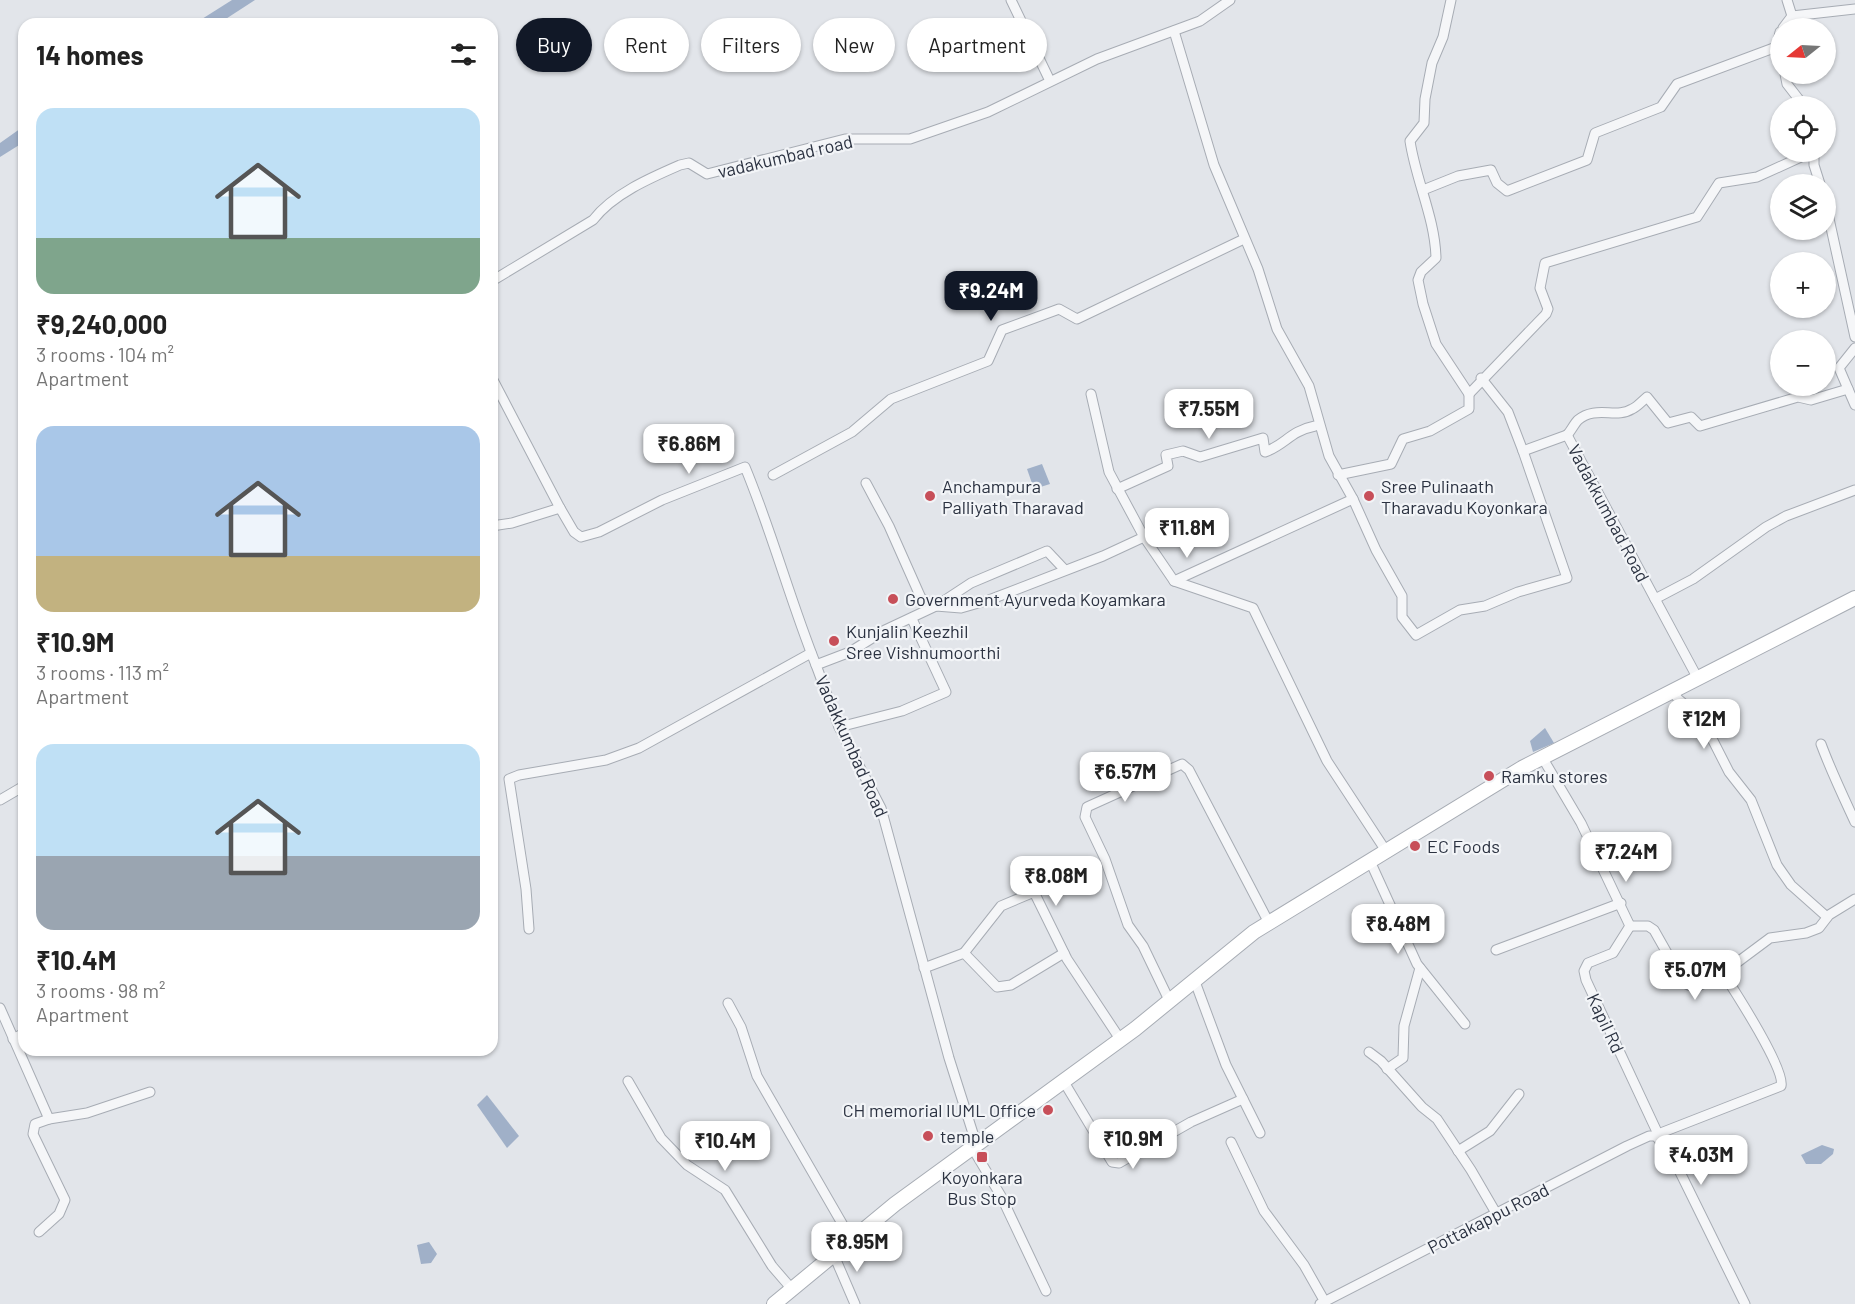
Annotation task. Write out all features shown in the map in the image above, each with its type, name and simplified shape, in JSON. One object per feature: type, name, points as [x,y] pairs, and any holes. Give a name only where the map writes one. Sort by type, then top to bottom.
[{"type":"main road","points":[[774,1304],[851,1239],[1064,1082],[1269,923],[1542,757],[1855,598]]},
{"type":"street","points":[[1011,0],[1050,81]]},
{"type":"street","name":"vadakumbad road","points":[[498,277],[593,220],[603,207],[680,165],[689,163],[707,174],[845,139],[910,139],[988,112],[1097,59],[1200,21],[1230,0]]},
{"type":"street","points":[[1338,475],[1391,464],[1403,440],[1430,431],[1469,409],[1469,394],[1436,344],[1423,304],[1418,279],[1420,272],[1436,258],[1423,190],[1414,166],[1410,141],[1424,123],[1425,99],[1430,72],[1443,36],[1451,0]]},
{"type":"street","points":[[1787,0],[1792,16],[1855,9]]},
{"type":"street","points":[[1174,32],[1214,165],[1258,269],[1277,329],[1309,386],[1322,436],[1338,475],[1353,499],[1376,550],[1394,578],[1402,596],[1402,617],[1416,635],[1460,610],[1485,606],[1518,592],[1567,578],[1508,412],[1481,378]]},
{"type":"street","points":[[1423,190],[1458,176],[1491,170],[1497,183],[1508,191],[1587,160],[1595,134],[1661,107],[1677,84],[1770,53]]},
{"type":"street","points":[[1787,84],[1796,96]]},
{"type":"street","points":[[1469,394],[1481,378],[1546,314],[1548,309],[1540,288],[1545,263],[1697,217],[1719,183],[1757,177],[1791,162]]},
{"type":"street","points":[[773,475],[852,432],[891,399],[988,361],[1002,330],[1059,309],[1077,319],[1244,239]]},
{"type":"street","points":[[1836,240],[1851,294],[1855,337]]},
{"type":"street","points":[[1855,348],[1839,368],[1855,405]]},
{"type":"street","points":[[498,389],[574,532],[586,537],[662,500],[745,467],[771,530],[794,609],[816,665]]},
{"type":"street","points":[[1567,435],[1581,418],[1607,410],[1615,414],[1632,410],[1647,397],[1668,423],[1691,417],[1700,426],[1798,397],[1812,400],[1848,389]]},
{"type":"street","points":[[1091,394],[1109,472],[1117,489],[1136,516],[1144,537],[1174,580],[1253,608],[1328,761],[1386,851]]},
{"type":"street","points":[[1117,489],[1168,466],[1167,455],[1183,451],[1200,457],[1263,438],[1265,452],[1273,449],[1298,429],[1315,426]]},
{"type":"street","name":"Vadakkumbad Road","points":[[1523,451],[1567,435],[1697,677]]},
{"type":"street","points":[[866,483],[890,526],[921,598],[936,606],[971,583],[1047,551],[1064,569]]},
{"type":"street","points":[[1655,599],[1703,572],[1766,527],[1786,516],[1855,490]]},
{"type":"street","points":[[1174,580],[1353,499]]},
{"type":"street","points":[[498,525],[560,508]]},
{"type":"street","name":"Vadakkumbad Road","points":[[1046,1291],[1001,1196],[975,1148],[881,808],[839,727],[816,665],[850,652],[885,630],[936,606],[961,608],[1103,556],[1144,537]]},
{"type":"street","points":[[839,727],[902,711],[946,692],[912,619]]},
{"type":"street","points":[[529,929],[526,889],[509,779],[519,775],[606,759],[639,748],[811,653]]},
{"type":"street","points":[[1672,690],[1678,699],[1702,719],[1729,772],[1751,800],[1777,865],[1791,885],[1827,917]]},
{"type":"street","points":[[1821,744],[1834,781],[1848,802],[1855,822]]},
{"type":"street","points":[[1542,757],[1581,823],[1630,926],[1648,926],[1654,930],[1684,983],[1689,987],[1703,984],[1723,973],[1770,938],[1806,933],[1819,928],[1827,917],[1855,899]]},
{"type":"street","points":[[1169,1000],[1143,946],[1128,925],[1105,859],[1085,817],[1087,807],[1182,764],[1189,770],[1269,923]]},
{"type":"street","points":[[0,800],[18,790]]},
{"type":"street","points":[[1370,861],[1420,968],[1465,1024]]},
{"type":"street","points":[[924,968],[964,953],[1001,906],[1034,892],[1064,953],[1120,1039]]},
{"type":"street","points":[[1496,950],[1621,903]]},
{"type":"street","name":"Kapil Rd","points":[[1630,926],[1613,953],[1588,963],[1584,971],[1657,1135],[1674,1160],[1745,1304]]},
{"type":"street","points":[[964,953],[998,987],[1011,985],[1064,953]]},
{"type":"street","points":[[1387,1069],[1403,1058],[1404,1026],[1420,968]]},
{"type":"street","name":"Pottakappu Road","points":[[1323,1303],[1635,1142],[1781,1086],[1782,1079],[1763,1040],[1723,973]]},
{"type":"street","points":[[1194,979],[1218,1046],[1260,1133]]},
{"type":"street","points":[[728,1003],[741,1027],[758,1076],[851,1239]]},
{"type":"street","points":[[0,1008],[18,1050]]},
{"type":"street","points":[[13,1039],[18,1036]]},
{"type":"street","points":[[1369,1053],[1422,1107],[1437,1119],[1496,1213]]},
{"type":"street","points":[[21,1056],[49,1119]]},
{"type":"street","points":[[628,1081],[661,1138],[687,1165],[725,1190],[772,1266],[791,1288]]},
{"type":"street","points":[[1064,1082],[1112,1162],[1119,1162],[1191,1122],[1244,1099]]},
{"type":"street","points":[[39,1232],[59,1214],[65,1200],[33,1134],[35,1124],[49,1119],[87,1113],[150,1092]]},
{"type":"street","points":[[1458,1151],[1490,1131],[1519,1094]]},
{"type":"street","points":[[1232,1142],[1264,1211],[1304,1265],[1323,1303]]},
{"type":"street","points":[[833,1253],[855,1304]]},
{"type":"water","points":[[232,0],[255,0],[227,18],[204,18]]},
{"type":"water","points":[[18,130],[18,146],[0,157],[0,143]]},
{"type":"water","points":[[1042,464],[1050,484],[1034,489],[1027,469]]},
{"type":"water","points":[[1545,728],[1554,743],[1533,752],[1530,741]]},
{"type":"water","points":[[487,1095],[519,1136],[507,1148],[477,1105]]},
{"type":"water","points":[[1822,1145],[1834,1149],[1833,1154],[1821,1164],[1806,1164],[1801,1155]]},
{"type":"water","points":[[429,1242],[437,1254],[431,1263],[421,1264],[417,1245]]},
{"type":"place","name":"Anchampura Palliyath Tharavad","points":[[930,496]]},
{"type":"place","name":"Sree Pulinaath Tharavadu Koyonkara","points":[[1369,496]]},
{"type":"place","name":"Government Ayurveda Koyamkara","points":[[893,599]]},
{"type":"place","name":"Kunjalin Keezhil Sree Vishnumoorthi","points":[[834,641]]},
{"type":"place","name":"Ramku stores","points":[[1489,776]]},
{"type":"place","name":"EC Foods","points":[[1415,846]]},
{"type":"place","name":"CH memorial IUML Office","points":[[1048,1110]]},
{"type":"place","name":"temple","points":[[928,1136]]},
{"type":"place","name":"Koyonkara Bus Stop","points":[[982,1157]]}]
